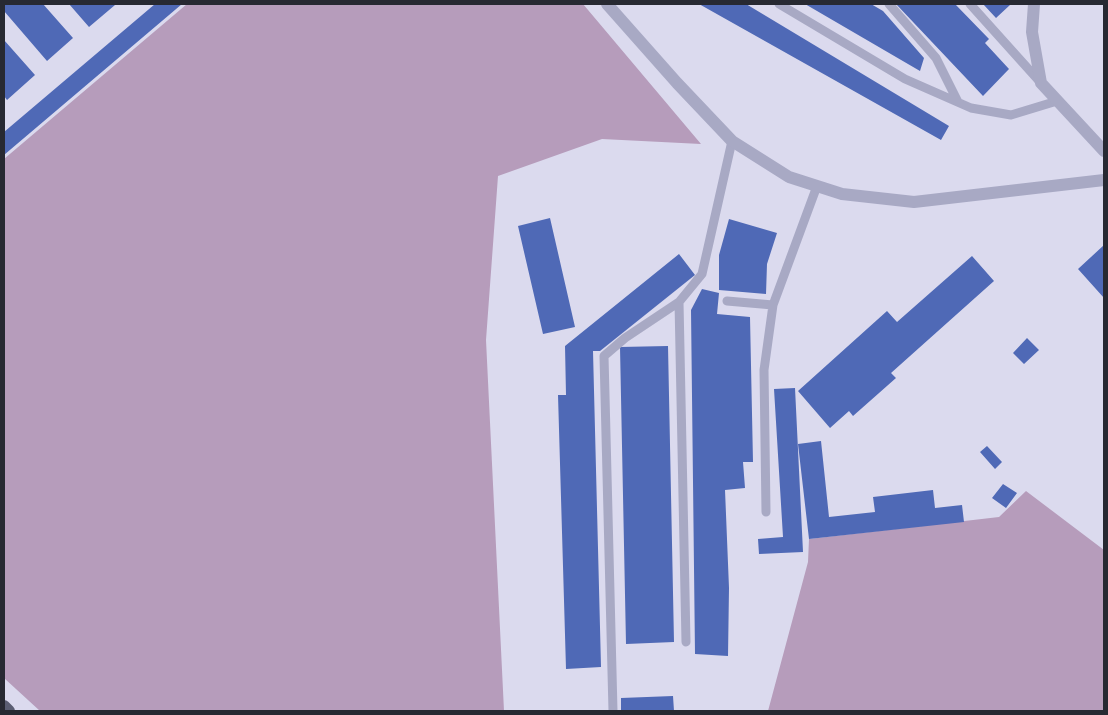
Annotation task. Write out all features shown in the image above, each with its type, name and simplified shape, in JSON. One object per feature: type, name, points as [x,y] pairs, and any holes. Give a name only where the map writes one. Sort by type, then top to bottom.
[{"type":"main road","points":[[4,706],[9,711]]},
{"type":"street","points":[[607,4],[677,83],[732,141],[790,177],[842,194],[914,202],[1104,180]]},
{"type":"street","points":[[1034,4],[1032,32],[1041,83],[1104,151]]},
{"type":"lane","points":[[779,4],[905,78],[971,108],[1011,115],[1058,101]]},
{"type":"lane","points":[[889,4],[936,58],[958,102]]},
{"type":"lane","points":[[970,4],[1041,83]]},
{"type":"lane","points":[[612,711],[604,356],[625,338],[679,302],[702,274],[732,141]]},
{"type":"lane","points":[[766,512],[764,370],[773,306],[817,186]]},
{"type":"lane","points":[[679,302],[686,642]]},
{"type":"lane","points":[[726,302],[773,306]]},
{"type":"shaded area","points":[[187,4],[583,4],[701,144],[602,139],[498,176],[486,340],[504,711],[40,711],[4,678],[4,159]]},
{"type":"shaded area","points":[[1026,491],[1104,550],[1104,711],[768,711],[808,562],[809,539],[999,517]]},
{"type":"building","points":[[4,4],[43,4],[73,38],[47,61],[4,11]]},
{"type":"building","points":[[69,4],[114,4],[115,5],[89,27]]},
{"type":"building","points":[[155,4],[182,4],[4,155],[4,132]]},
{"type":"building","points":[[699,4],[746,4],[949,126],[941,140]]},
{"type":"building","points":[[805,4],[871,4],[883,11],[924,58],[920,71]]},
{"type":"building","points":[[896,4],[955,4],[989,39],[985,43],[1009,69],[983,96]]},
{"type":"building","points":[[983,4],[1008,4],[1010,5],[996,18]]},
{"type":"building","points":[[4,40],[35,75],[7,100],[4,96]]},
{"type":"building","points":[[550,218],[575,327],[543,334],[518,226]]},
{"type":"building","points":[[729,219],[777,233],[767,264],[766,294],[719,290],[719,255]]},
{"type":"building","points":[[1104,245],[1104,298],[1078,269]]},
{"type":"building","points":[[679,254],[695,275],[600,351],[593,351],[601,667],[566,669],[558,395],[566,395],[565,346]]},
{"type":"building","points":[[972,256],[994,281],[891,373],[896,378],[853,416],[849,411],[830,428],[798,391],[887,311],[897,322]]},
{"type":"building","points":[[702,289],[719,293],[717,314],[750,317],[753,462],[743,462],[745,488],[725,490],[729,588],[728,656],[695,654],[691,310]]},
{"type":"building","points":[[1027,338],[1039,350],[1024,364],[1013,353]]},
{"type":"building","points":[[668,346],[674,642],[626,644],[620,347]]},
{"type":"building","points":[[795,388],[803,552],[759,554],[758,539],[783,537],[774,389]]},
{"type":"building","points":[[821,441],[829,517],[875,512],[873,497],[933,490],[935,508],[962,505],[964,522],[809,539],[798,444]]},
{"type":"building","points":[[987,446],[1002,462],[995,469],[980,452]]},
{"type":"building","points":[[1003,484],[1017,493],[1006,508],[992,498]]},
{"type":"building","points":[[673,696],[674,711],[621,711],[621,698]]}]
